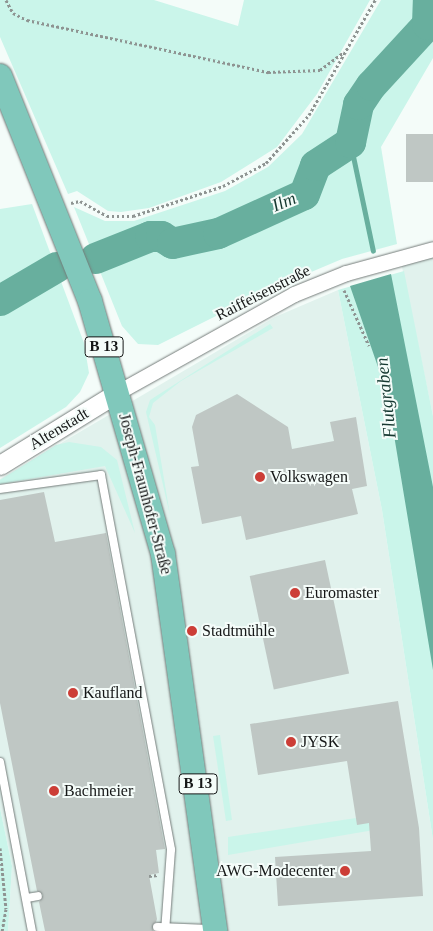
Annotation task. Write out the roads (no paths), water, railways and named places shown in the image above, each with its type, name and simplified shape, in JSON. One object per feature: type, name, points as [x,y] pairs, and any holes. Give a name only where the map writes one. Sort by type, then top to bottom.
[{"type":"main road","name":"Joseph-Fraunhofer-Straße","points":[[0,76],[90,301],[118,392],[163,554],[215,930]]},
{"type":"street","name":"Raiffeisenstraße","points":[[118,392],[278,302],[341,275],[433,249]]},
{"type":"street","name":"Altenstadt","points":[[0,465],[118,392]]},
{"type":"lane","points":[[0,489],[102,475],[171,850],[163,929],[215,930]]},
{"type":"lane","points":[[0,762],[32,931]]},
{"type":"lane","points":[[27,898],[38,896]]},
{"type":"waterway","name":"Ilm","points":[[95,258],[150,236],[161,236],[172,243],[218,233],[304,194],[315,165],[350,142],[358,104],[371,85],[427,24],[428,0]]},
{"type":"waterway","name":"Flutgraben","points":[[350,142],[373,251]]},
{"type":"waterway","name":"Ilm","points":[[0,300],[56,267]]},
{"type":"place","name":"Volkswagen","points":[[260,477]]},
{"type":"place","name":"Euromaster","points":[[295,593]]},
{"type":"place","name":"Stadtmühle","points":[[192,631]]},
{"type":"place","name":"Kaufland","points":[[73,693]]},
{"type":"place","name":"JYSK","points":[[291,742]]},
{"type":"place","name":"Bachmeier","points":[[54,791]]},
{"type":"place","name":"AWG-Modecenter","points":[[345,871]]}]
